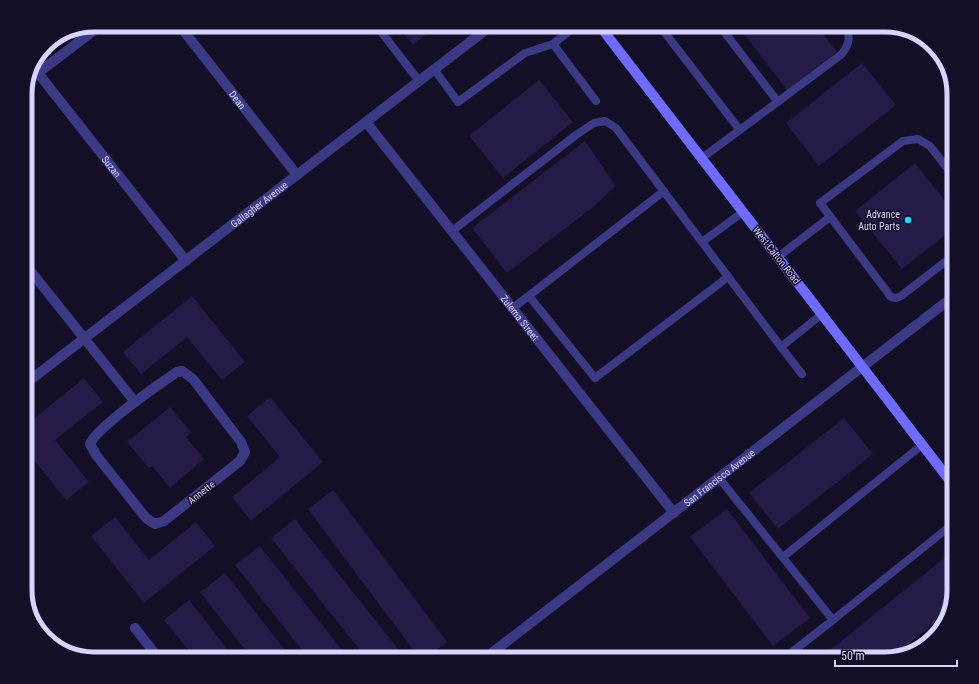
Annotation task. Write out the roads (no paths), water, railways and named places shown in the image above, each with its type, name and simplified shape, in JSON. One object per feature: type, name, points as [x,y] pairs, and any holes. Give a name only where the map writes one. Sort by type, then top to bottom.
[{"type":"main road","name":"West Calton Road","points":[[604,32],[947,477]]},
{"type":"street","points":[[35,75],[92,32]]},
{"type":"street","name":"Dean","points":[[185,32],[297,175]]},
{"type":"street","name":"Gallagher Avenue","points":[[32,379],[483,32]]},
{"type":"street","name":"Suzan","points":[[35,77],[186,261]]},
{"type":"street","name":"Zulema Street","points":[[366,122],[674,513]]},
{"type":"street","points":[[32,273],[83,340],[135,402]]},
{"type":"street","name":"San Francisco Avenue","points":[[493,652],[947,301]]},
{"type":"street","name":"Annette","points":[[182,371],[193,379],[241,442],[245,452],[240,461],[164,521],[155,524],[146,518],[96,455],[90,444],[100,431],[135,402],[176,372],[182,371]]},
{"type":"street","points":[[135,628],[154,652]]},
{"type":"lane","points":[[382,32],[420,81]]},
{"type":"lane","points":[[434,69],[458,102],[525,53],[553,44],[568,32]]},
{"type":"lane","points":[[664,32],[739,129]]},
{"type":"lane","points":[[724,32],[778,102]]},
{"type":"lane","points":[[702,158],[739,129],[842,54],[849,44],[847,32]]},
{"type":"lane","points":[[553,44],[596,101]]},
{"type":"lane","points":[[452,231],[576,135],[594,123],[605,121],[616,128],[802,374]]},
{"type":"lane","points":[[947,168],[930,146],[918,139],[903,141],[820,203],[891,297],[896,298],[947,260]]},
{"type":"lane","points":[[513,308],[664,191]]},
{"type":"lane","points":[[702,242],[743,212]]},
{"type":"lane","points":[[778,257],[830,217]]},
{"type":"lane","points":[[529,296],[595,378],[728,277]]},
{"type":"lane","points":[[781,347],[822,314]]},
{"type":"lane","points":[[783,557],[922,445]]},
{"type":"lane","points":[[719,478],[833,620]]},
{"type":"lane","points":[[792,652],[947,529]]},
{"type":"place","name":"Advance Auto Parts","points":[[908,220]]}]
